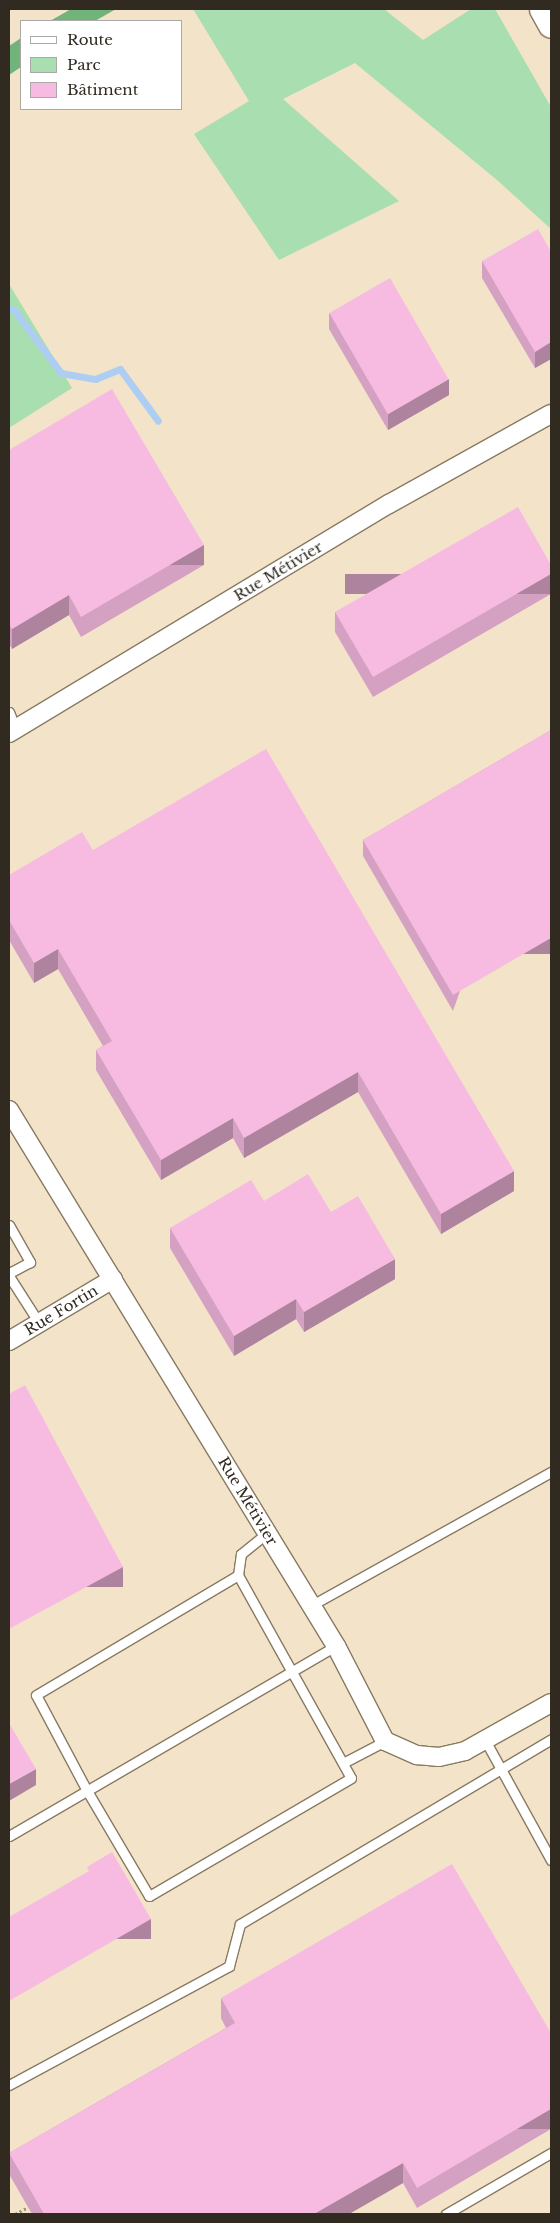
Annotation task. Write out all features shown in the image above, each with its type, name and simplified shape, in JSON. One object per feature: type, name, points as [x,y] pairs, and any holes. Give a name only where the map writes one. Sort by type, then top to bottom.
[{"type":"street","points":[[542,9],[551,25]]},
{"type":"street","name":"Rue Métivier","points":[[12,731],[389,504],[551,414]]},
{"type":"street","name":"Rue Métivier","points":[[10,1113],[312,1605],[336,1646],[385,1741]]},
{"type":"street","name":"Rue Fortin","points":[[9,1341],[113,1279]]},
{"type":"street","points":[[385,1741],[417,1754],[439,1757],[465,1751],[551,1703]]},
{"type":"lane","points":[[9,712],[12,731]]},
{"type":"lane","points":[[9,1225],[30,1262],[9,1274],[39,1323]]},
{"type":"lane","points":[[312,1605],[551,1472]]},
{"type":"lane","points":[[238,1575],[36,1695],[86,1789],[150,1896],[351,1778],[238,1575],[241,1554],[268,1532]]},
{"type":"lane","points":[[9,1836],[86,1789],[336,1646]]},
{"type":"lane","points":[[9,2085],[229,1966],[240,1924],[551,1739]]},
{"type":"lane","points":[[484,1740],[551,1860]]},
{"type":"lane","points":[[343,1763],[385,1741]]},
{"type":"lane","points":[[446,2214],[551,2153]]},
{"type":"path","points":[[15,2214],[28,2207]]},
{"type":"green space","points":[[71,9],[116,9],[97,20],[52,20]]},
{"type":"green space","points":[[193,9],[384,9],[423,40],[471,9],[495,9],[551,107],[551,229],[497,180],[355,63],[283,99],[399,201],[279,260],[194,134],[249,101]]},
{"type":"green space","points":[[20,39],[20,68],[9,75],[9,46]]},
{"type":"green space","points":[[9,284],[72,388],[9,428]]},
{"type":"building","points":[[538,229],[551,252],[551,342],[535,352],[482,261]]},
{"type":"building","points":[[390,278],[448,379],[388,414],[329,313]]},
{"type":"building","points":[[112,389],[204,545],[81,617],[69,595],[12,629],[9,624],[9,450]]},
{"type":"building","points":[[518,507],[551,565],[551,574],[373,677],[335,612]]},
{"type":"building","points":[[551,730],[551,938],[453,995],[363,840]]},
{"type":"building","points":[[266,749],[514,1171],[441,1214],[358,1072],[244,1138],[233,1118],[161,1160],[96,1050],[112,1041],[58,949],[34,963],[9,920],[9,875],[82,832],[93,850]]},
{"type":"building","points":[[308,1174],[331,1212],[358,1196],[395,1259],[304,1312],[296,1299],[234,1336],[170,1228],[251,1180],[264,1201]]},
{"type":"building","points":[[25,1385],[123,1567],[9,1629],[9,1394]]},
{"type":"building","points":[[9,1723],[36,1769],[9,1784]]},
{"type":"building","points":[[112,1852],[151,1919],[9,2001],[9,1917],[89,1871],[87,1867]]},
{"type":"building","points":[[452,1864],[551,2033],[551,2109],[417,2188],[403,2163],[314,2214],[44,2214],[9,2153],[235,2023],[221,1998]]},
{"type":"waterway","points":[[9,308],[15,311],[61,373],[95,379],[120,369],[158,421]]}]
